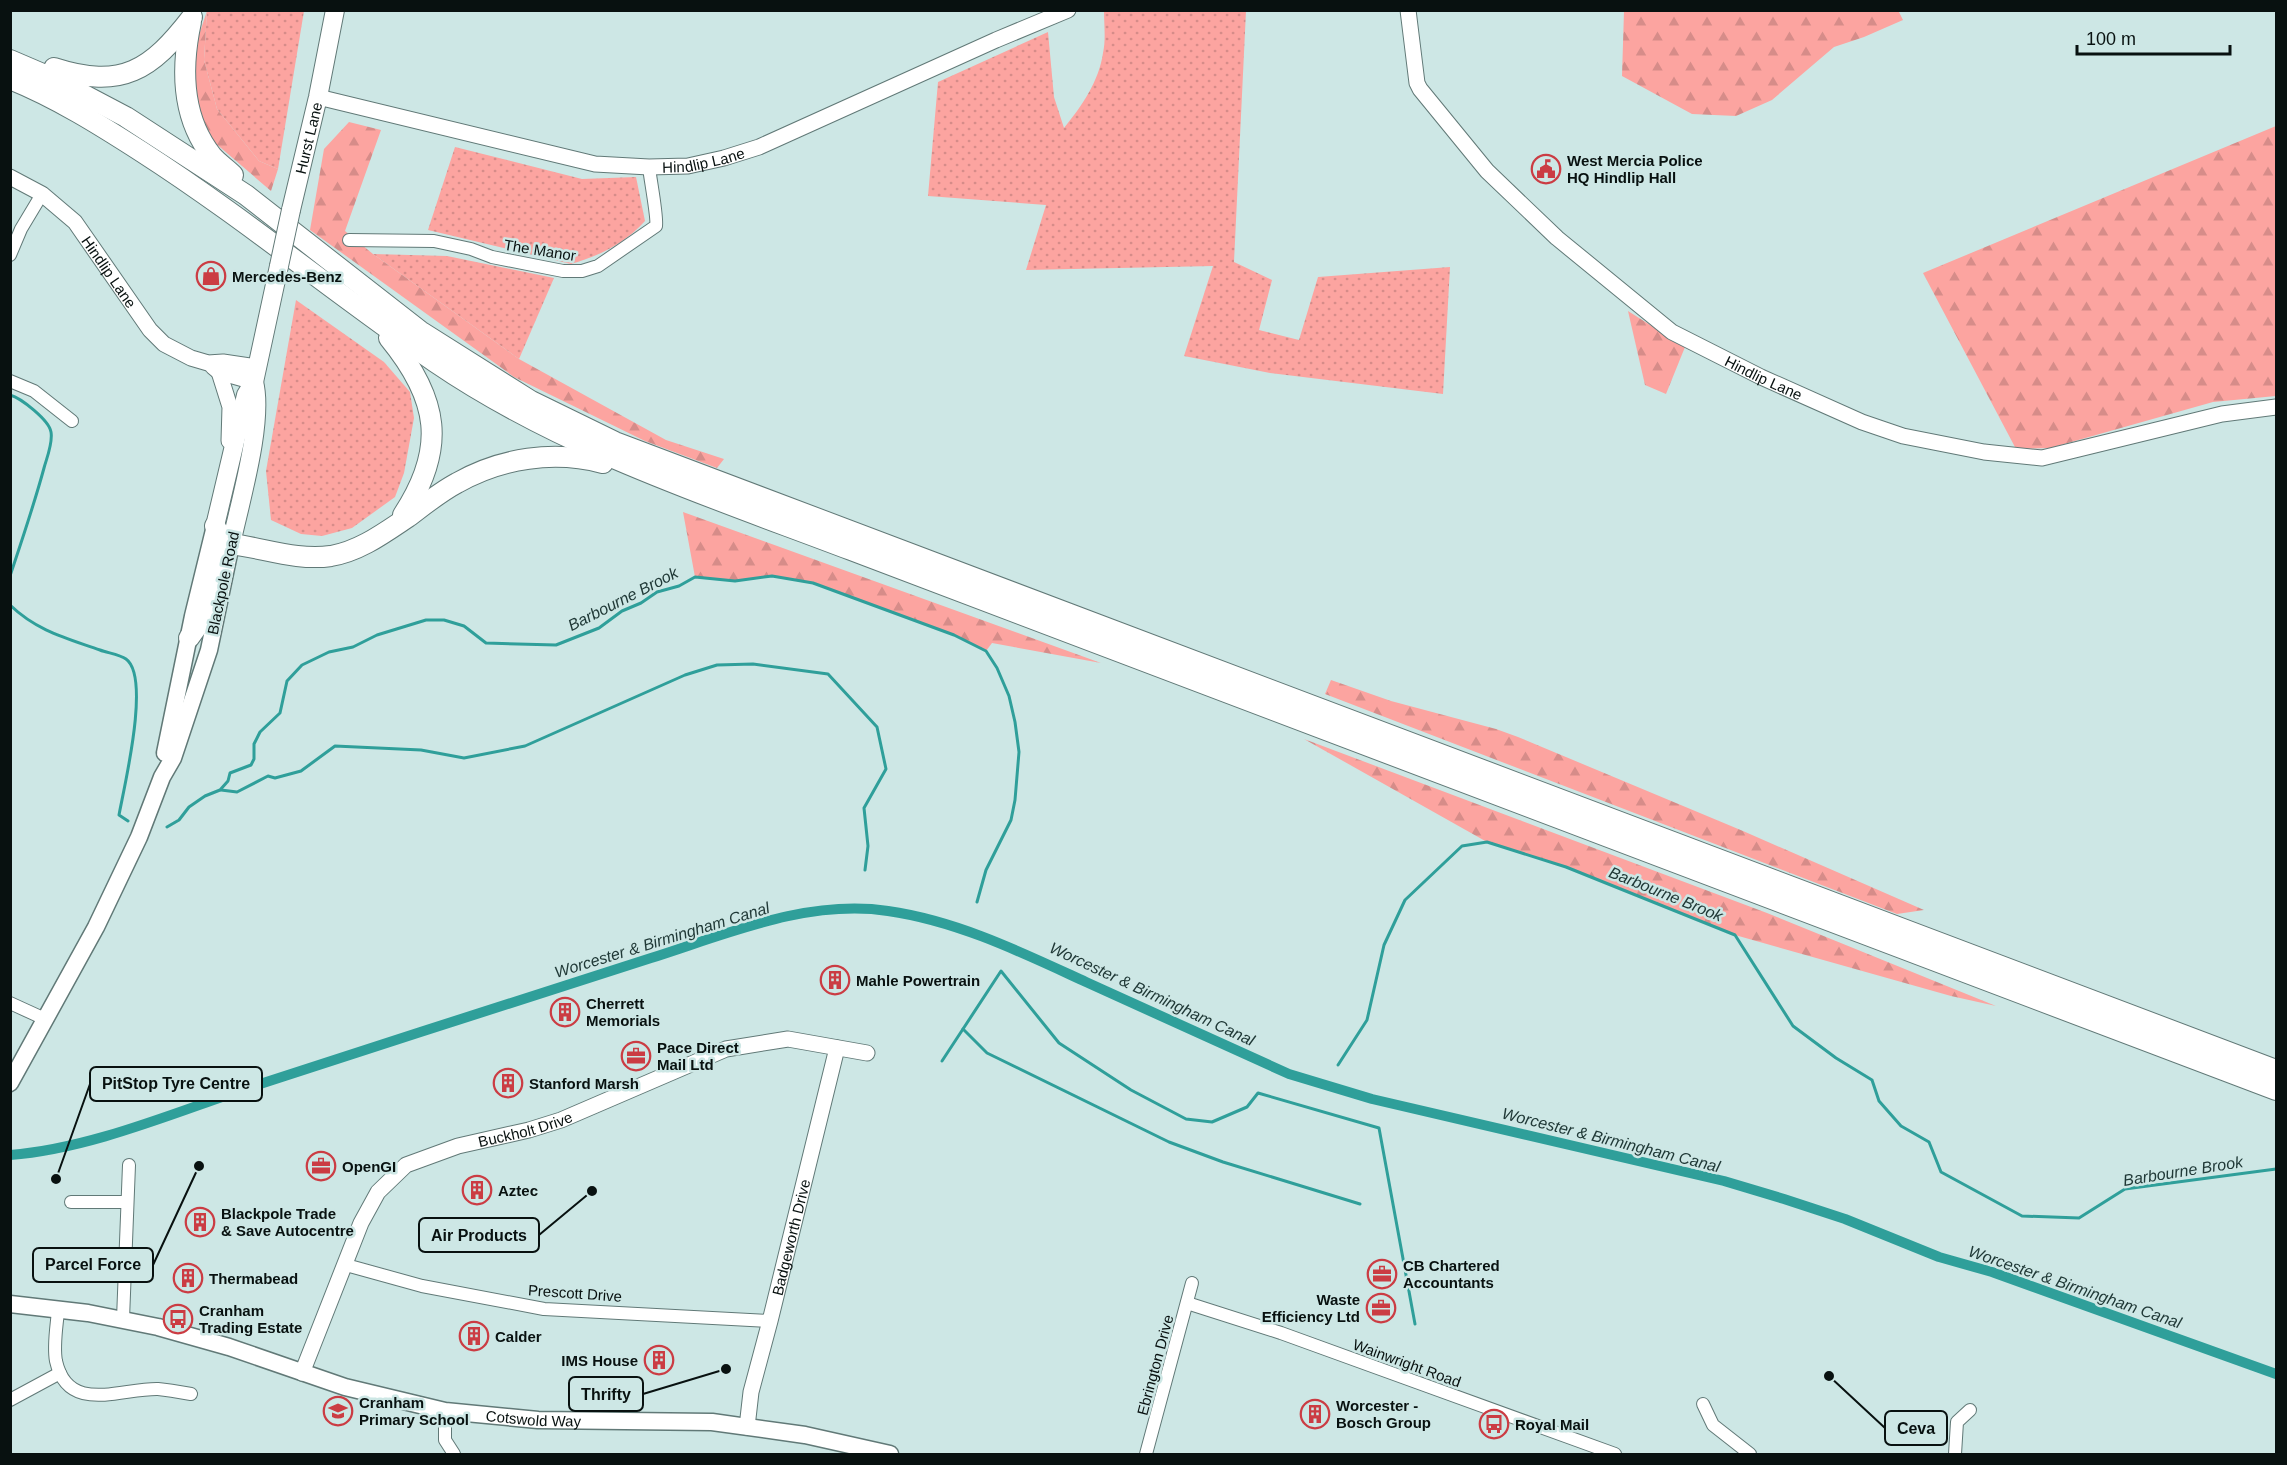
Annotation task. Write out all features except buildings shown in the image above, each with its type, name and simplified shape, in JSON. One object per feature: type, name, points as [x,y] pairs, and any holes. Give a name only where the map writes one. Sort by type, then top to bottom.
[{"type":"highway","points":[[11,66],[52,68],[78,76],[115,77],[144,67],[171,45],[193,14]]},
{"type":"highway","points":[[193,14],[184,69],[190,112],[203,142],[213,157],[231,173],[246,195]]},
{"type":"highway","points":[[11,66],[52,78],[126,117],[246,195],[420,331],[531,401],[615,441],[2277,1070]]},
{"type":"highway","points":[[11,66],[32,88],[95,122],[182,178],[436,363],[538,424],[639,469],[2277,1090]]},
{"type":"highway","points":[[376,320],[414,371],[428,404],[431,423],[432,442],[429,463],[414,498],[396,525]]},
{"type":"highway","points":[[215,526],[222,539],[231,544],[295,556],[331,556],[363,546],[455,483],[498,464],[514,460],[571,457],[639,469]]},
{"type":"highway","points":[[189,638],[202,620],[221,549],[231,544]]},
{"type":"main road","name":"Hurst Lane","points":[[279,266],[336,10]]},
{"type":"main road","name":"Blackpole Road","points":[[162,777],[164,756],[189,638],[246,395],[256,374],[279,266]]},
{"type":"main road","name":"Blackpole Road","points":[[10,1083],[96,927],[139,837],[162,777],[172,758],[208,650],[248,470],[257,414],[256,374]]},
{"type":"main road","name":"Cotswold Way","points":[[10,1304],[123,1319],[191,1335],[302,1373],[412,1405],[445,1412],[538,1420],[712,1422],[805,1436],[890,1455]]},
{"type":"street","name":"Hindlip Lane","points":[[318,97],[595,164],[649,167],[688,165],[724,158],[759,147],[1068,10]]},
{"type":"street","name":"Hindlip Lane","points":[[1408,10],[1417,83],[1486,171],[1557,238],[1672,332],[1761,377],[1862,422],[1903,436],[2023,457],[2042,458],[2222,414],[2277,407]]},
{"type":"street","name":"The Manor","points":[[349,240],[434,241],[512,261],[563,271],[582,271],[598,266],[656,226],[658,220],[651,193],[649,167]]},
{"type":"street","name":"Hindlip Lane","points":[[10,177],[42,194],[75,222],[156,337],[181,354],[214,368],[256,374]]},
{"type":"street","points":[[10,255],[21,229],[42,194]]},
{"type":"street","points":[[214,368],[230,407],[228,445],[231,459]]},
{"type":"street","points":[[10,381],[34,391],[72,421]]},
{"type":"street","points":[[10,1003],[45,1019]]},
{"type":"street","name":"Buckholt Drive","points":[[302,1373],[361,1223],[378,1192],[406,1165],[458,1146],[529,1130],[561,1120],[726,1049],[788,1040],[867,1053]]},
{"type":"street","name":"Badgeworth Drive","points":[[747,1427],[751,1392],[837,1048]]},
{"type":"street","points":[[123,1319],[129,1165]]},
{"type":"street","points":[[71,1202],[127,1202]]},
{"type":"street","name":"Prescott Drive","points":[[346,1264],[422,1286],[544,1309],[770,1322]]},
{"type":"street","name":"Ebrington Drive","points":[[1146,1455],[1192,1283]]},
{"type":"street","name":"Wainwright Road","points":[[1187,1303],[1281,1333],[1616,1455]]},
{"type":"street","points":[[58,1310],[55,1358],[60,1373],[70,1388],[85,1395],[109,1395],[158,1389],[191,1394]]},
{"type":"street","points":[[10,1400],[60,1373]]},
{"type":"street","points":[[1703,1404],[1713,1425],[1750,1455]]},
{"type":"street","points":[[1955,1455],[1957,1422],[1970,1410]]},
{"type":"street","points":[[445,1412],[445,1440],[454,1455]]},
{"type":"green space","points":[[1898,10],[1903,20],[1834,47],[1772,100],[1736,116],[1692,114],[1622,76],[1624,11]]},
{"type":"green space","points":[[207,11],[304,11],[278,169],[259,161],[217,109],[204,60]]},
{"type":"green space","points":[[207,11],[204,60],[217,109],[259,161],[278,169],[271,191],[214,142],[197,107],[193,53]]},
{"type":"green space","points":[[1104,11],[1246,11],[1234,262],[1272,280],[1259,330],[1299,340],[1318,277],[1450,267],[1443,394],[1270,373],[1184,356],[1213,266],[1026,270],[1046,205],[928,196],[938,82],[1048,32],[1054,97],[1064,128],[1083,102],[1098,73],[1104,48]]},
{"type":"green space","points":[[349,122],[381,130],[345,231],[373,254],[519,359],[666,440],[724,459],[717,468],[645,441],[514,377],[310,230],[324,149]]},
{"type":"green space","points":[[2276,126],[2276,396],[2213,402],[2050,448],[2016,449],[1923,273]]},
{"type":"green space","points":[[455,147],[582,179],[636,177],[645,221],[611,248],[571,264],[428,230]]},
{"type":"green space","points":[[373,254],[447,256],[554,278],[519,359]]},
{"type":"green space","points":[[296,300],[384,362],[410,392],[414,418],[404,473],[395,497],[352,528],[322,536],[301,534],[271,520],[266,471]]},
{"type":"green space","points":[[1628,311],[1685,347],[1666,394],[1645,385]]},
{"type":"green space","points":[[683,512],[1101,663],[992,643],[986,651],[954,635],[813,583],[772,576],[735,581],[695,577]]},
{"type":"green space","points":[[1331,680],[1391,701],[1518,737],[1924,910],[1897,914],[1325,694]]},
{"type":"green space","points":[[1304,739],[1767,913],[1996,1006],[1951,996],[1735,935],[1566,867],[1487,842]]},
{"type":"waterway","name":"Barbourne Brook","points":[[10,395],[40,416],[51,432],[49,450],[10,576]]},
{"type":"waterway","name":"Barbourne Brook","points":[[167,827],[179,820],[189,807],[205,796],[220,790],[228,781],[230,773],[251,765],[254,759],[254,744],[260,732],[280,713],[287,681],[302,665],[329,652],[353,647],[377,635],[426,620],[444,620],[464,626],[486,643],[556,645],[599,628],[622,611],[641,603],[657,592],[679,586],[695,577],[735,581],[772,576],[813,583],[954,635],[986,651],[997,668],[1009,696],[1015,722],[1019,752],[1015,800],[1011,820],[986,870],[977,902]]},
{"type":"waterway","name":"Barbourne Brook","points":[[10,605],[41,628],[75,642],[123,657],[133,670],[136,687],[134,733],[119,815],[128,821]]},
{"type":"waterway","points":[[221,790],[237,792],[268,776],[275,778],[301,771],[335,746],[421,750],[464,758],[525,746],[685,675],[717,665],[753,664],[828,674],[877,727],[886,769],[864,808],[868,846],[865,870]]},
{"type":"waterway","name":"Barbourne Brook","points":[[1338,1065],[1367,1020],[1384,945],[1405,900],[1462,846],[1487,842],[1566,867],[1735,935],[1793,1026],[1836,1058],[1872,1080],[1879,1101],[1901,1126],[1929,1142],[1941,1172],[2022,1216],[2079,1218],[2125,1189],[2276,1169]]},
{"type":"waterway","name":"Worcester & Birmingham Canal","points":[[10,1155],[69,1146],[129,1129],[245,1089],[738,929],[797,914],[827,910],[888,911],[940,922],[990,939],[1289,1074],[1372,1099],[1724,1181],[1784,1199],[1845,1219],[1939,1257],[1992,1272],[2276,1374]]},
{"type":"waterway","name":"Barbourne Brook","points":[[1360,1204],[1223,1162],[1169,1142],[987,1053],[963,1029],[1001,971],[1059,1043],[1131,1090],[1186,1119],[1212,1122],[1247,1107],[1258,1093],[1379,1128],[1415,1324]]},
{"type":"waterway","points":[[942,1061],[963,1029]]},
{"type":"place","name":"West Mercia Police HQ Hindlip Hall","points":[[1546,169]]},
{"type":"place","name":"Mercedes-Benz","points":[[211,276]]},
{"type":"place","name":"Mahle Powertrain","points":[[835,980]]},
{"type":"place","name":"Cherrett Memorials","points":[[565,1012]]},
{"type":"place","name":"Pace Direct Mail Ltd","points":[[636,1056]]},
{"type":"place","name":"Stanford Marsh","points":[[508,1083]]},
{"type":"place","name":"Parcel Force","points":[[199,1166]]},
{"type":"place","name":"OpenGI","points":[[321,1166]]},
{"type":"place","name":"PitStop Tyre Centre","points":[[56,1179]]},
{"type":"place","name":"Aztec","points":[[477,1190]]},
{"type":"place","name":"Air Products","points":[[592,1191]]},
{"type":"place","name":"Blackpole Trade & Save Autocentre","points":[[200,1222]]},
{"type":"place","name":"CB Chartered Accountants","points":[[1382,1274]]},
{"type":"place","name":"Thermabead","points":[[188,1278]]},
{"type":"place","name":"Waste Efficiency Ltd","points":[[1381,1308]]},
{"type":"place","name":"Cranham Trading Estate","points":[[178,1319]]},
{"type":"place","name":"Calder","points":[[474,1336]]},
{"type":"place","name":"IMS House","points":[[659,1360]]},
{"type":"place","name":"Thrifty","points":[[726,1369]]},
{"type":"place","name":"Ceva","points":[[1829,1376]]},
{"type":"place","name":"Cranham Primary School","points":[[338,1411]]},
{"type":"place","name":"Worcester - Bosch Group","points":[[1315,1414]]},
{"type":"place","name":"Royal Mail","points":[[1494,1424]]}]
